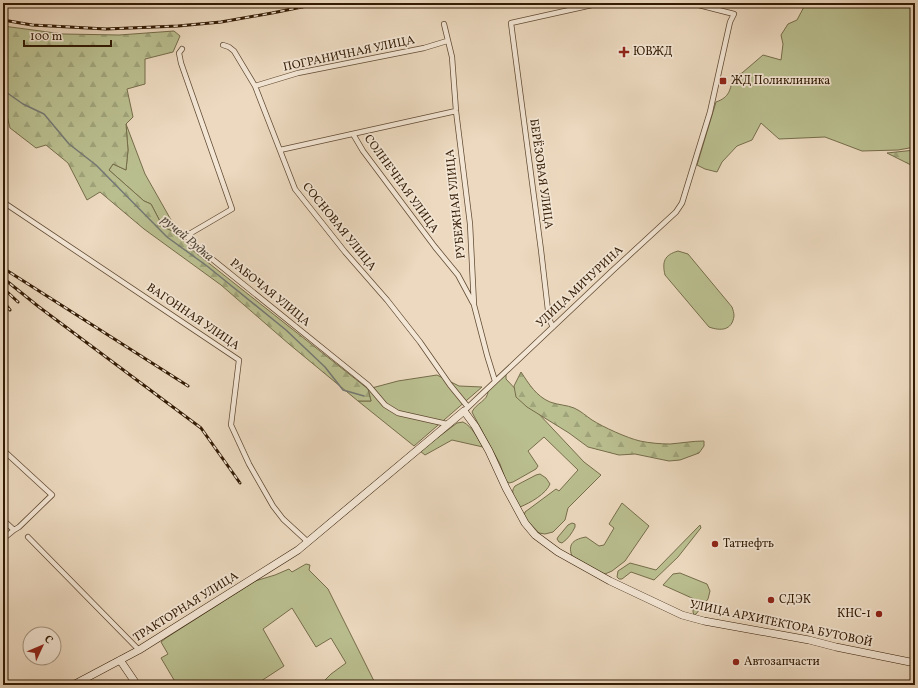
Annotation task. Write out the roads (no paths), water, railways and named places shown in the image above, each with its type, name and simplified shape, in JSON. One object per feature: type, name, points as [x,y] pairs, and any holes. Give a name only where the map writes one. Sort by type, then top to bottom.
[{"type":"main road","name":"УЛИЦА МИЧУРИНА","points":[[308,542],[466,409]]},
{"type":"main road","name":"УЛИЦА АРХИТЕКТОРА БУТОВОЙ","points":[[466,409],[524,523],[535,535],[558,552],[610,581],[682,615],[704,621],[789,636],[915,663]]},
{"type":"main road","name":"ТРАКТОРНАЯ УЛИЦА","points":[[73,685],[138,650],[308,542]]},
{"type":"main road","points":[[120,660],[137,685]]},
{"type":"main road","name":"УЛИЦА АРХИТЕКТОРА БУТОВОЙ","points":[[898,660],[915,669]]},
{"type":"street","name":"БЕРЁЗОВАЯ УЛИЦА","points":[[553,327],[550,319],[511,23],[601,3]]},
{"type":"street","name":"УЛИЦА МИЧУРИНА","points":[[466,409],[676,212],[682,203],[710,112],[730,22],[734,14],[692,3]]},
{"type":"street","name":"РУБЕЖНАЯ УЛИЦА","points":[[444,24],[452,58],[456,111],[470,224],[474,305],[495,381]]},
{"type":"street","name":"ПОГРАНИЧНАЯ УЛИЦА","points":[[255,86],[298,73],[424,48],[447,41]]},
{"type":"street","name":"СОСНОВАЯ УЛИЦА","points":[[223,45],[234,51],[255,86],[295,189],[420,342],[466,409]]},
{"type":"street","name":"РАБОЧАЯ УЛИЦА","points":[[182,49],[179,53],[181,63],[232,209],[192,233],[188,238],[191,242],[368,385],[385,406],[398,413],[447,424]]},
{"type":"street","points":[[280,150],[456,111]]},
{"type":"street","name":"СОЛНЕЧНАЯ УЛИЦА","points":[[353,134],[363,151],[435,247],[458,275],[474,305]]},
{"type":"street","name":"ВАГОННАЯ УЛИЦА","points":[[3,202],[239,360],[231,425],[249,464],[273,506],[283,519],[308,542]]},
{"type":"street","points":[[3,450],[52,495],[19,527],[3,539]]},
{"type":"street","points":[[3,520],[14,530]]},
{"type":"street","points":[[28,537],[138,650]]},
{"type":"waterway","name":"ручей Рудка","points":[[3,90],[23,104],[44,114],[69,144],[96,165],[167,237],[207,266],[286,330],[325,367],[343,390],[364,396]]},
{"type":"railway","points":[[3,20],[32,25],[106,29],[178,26],[221,22],[322,3]]},
{"type":"railway","points":[[3,268],[188,386]]},
{"type":"railway","points":[[3,278],[39,307],[201,428],[240,483]]},
{"type":"railway","points":[[3,288],[18,302]]},
{"type":"railway","points":[[3,301],[10,310]]},
{"type":"place","name":"ЮВЖД","points":[[624,52]]},
{"type":"place","name":"ЖД Поликлиника","points":[[723,81]]},
{"type":"place","name":"Татнефть","points":[[715,544]]},
{"type":"place","name":"СДЭК","points":[[771,600]]},
{"type":"place","name":"КНС-1","points":[[879,614]]},
{"type":"place","name":"Автозапчасти","points":[[736,662]]}]
